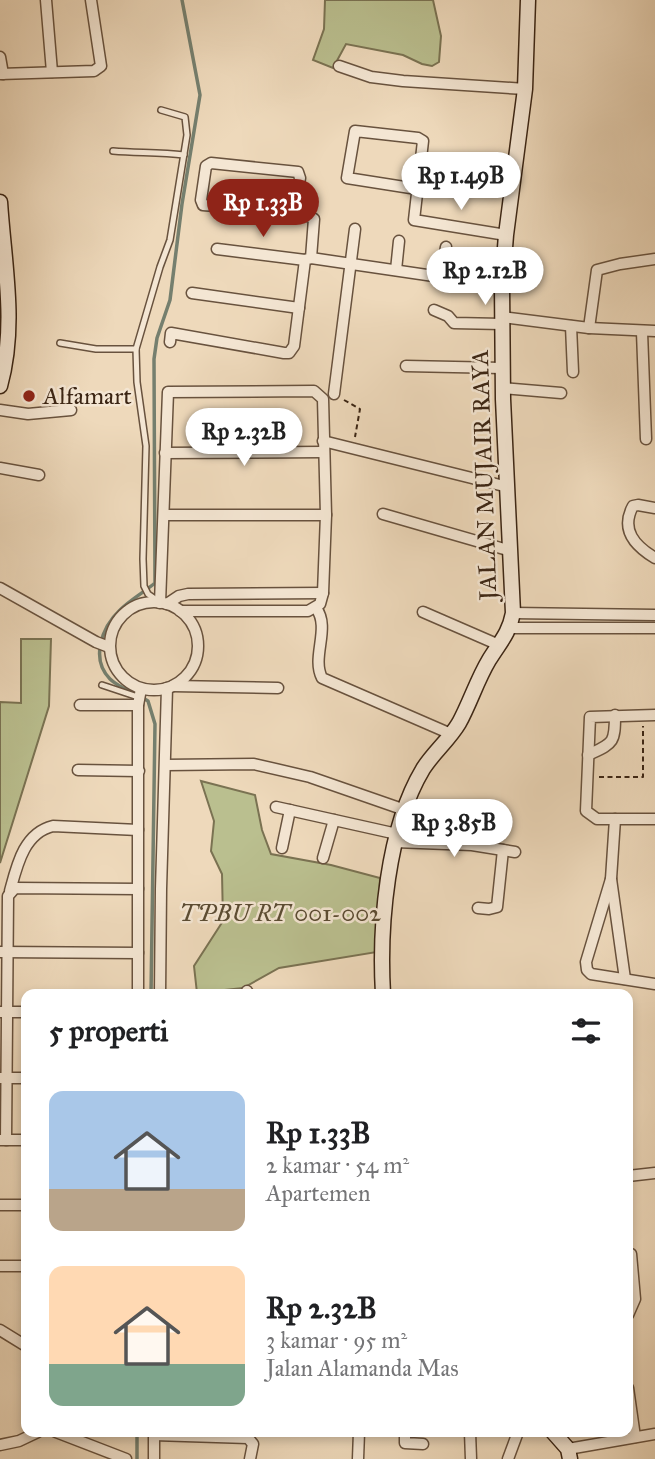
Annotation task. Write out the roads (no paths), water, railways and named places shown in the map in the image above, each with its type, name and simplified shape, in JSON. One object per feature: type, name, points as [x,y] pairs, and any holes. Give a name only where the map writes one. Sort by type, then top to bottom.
[{"type":"street","points":[[46,0],[52,72]]},
{"type":"street","points":[[0,57],[1,74],[94,71],[101,66],[91,0]]},
{"type":"street","name":"JALAN MUJAIR RAYA","points":[[512,621],[502,368],[502,286],[524,89],[528,0]]},
{"type":"street","points":[[339,66],[372,77],[403,81],[524,89]]},
{"type":"street","points":[[417,189],[347,178],[355,131],[418,138],[423,141],[414,220],[506,236]]},
{"type":"street","points":[[170,342],[171,333],[289,353],[294,346],[314,219],[310,216],[203,205],[201,200],[206,166],[211,163],[298,172],[300,178],[294,214]]},
{"type":"street","points":[[0,202],[8,281],[9,323],[7,363],[0,386]]},
{"type":"street","points":[[334,394],[355,229]]},
{"type":"street","points":[[396,270],[399,241]]},
{"type":"street","points":[[441,277],[446,247]]},
{"type":"street","points":[[217,249],[352,263],[502,286]]},
{"type":"street","points":[[589,328],[597,270],[655,259]]},
{"type":"street","points":[[192,293],[299,308]]},
{"type":"street","points":[[434,310],[448,316],[454,323],[502,321],[655,331]]},
{"type":"street","points":[[571,326],[573,372]]},
{"type":"street","points":[[642,332],[646,439]]},
{"type":"street","points":[[406,366],[502,368]]},
{"type":"street","points":[[503,388],[561,393]]},
{"type":"street","points":[[164,603],[168,392],[314,391],[323,399],[326,515],[323,593],[316,608],[308,611],[180,611]]},
{"type":"street","points":[[0,410],[28,414],[71,410]]},
{"type":"street","points":[[165,453],[323,447],[353,449],[508,487]]},
{"type":"street","points":[[0,468],[39,475]]},
{"type":"street","points":[[655,508],[633,506],[627,527],[629,537],[655,558]]},
{"type":"street","points":[[383,514],[511,551]]},
{"type":"street","points":[[165,515],[326,515]]},
{"type":"street","points":[[0,588],[109,647]]},
{"type":"street","points":[[138,989],[139,697],[131,684],[115,669],[109,647],[115,624],[123,615],[142,604],[164,603],[188,594],[323,593]]},
{"type":"street","points":[[160,989],[161,889],[170,687],[190,671],[198,650],[194,628],[180,611],[164,603]]},
{"type":"street","points":[[316,608],[322,616],[318,667],[322,678],[451,734]]},
{"type":"street","points":[[423,612],[499,645]]},
{"type":"street","points":[[512,621],[655,615]]},
{"type":"street","points":[[512,621],[655,628]]},
{"type":"street","points":[[383,989],[385,910],[396,838],[405,810],[425,766],[451,734],[512,621]]},
{"type":"street","points":[[80,705],[139,697],[170,687],[278,688]]},
{"type":"street","points":[[588,755],[610,744],[614,739],[615,715]]},
{"type":"street","points":[[649,715],[590,717],[586,811],[597,819],[655,819]]},
{"type":"street","points":[[166,765],[254,764],[310,777],[405,810]]},
{"type":"street","points":[[78,771],[139,771]]},
{"type":"street","points":[[276,807],[396,838],[515,852]]},
{"type":"street","points":[[282,848],[290,810]]},
{"type":"street","points":[[615,819],[611,879],[625,979]]},
{"type":"street","points":[[323,858],[334,820]]},
{"type":"street","points":[[21,1140],[3,1140],[4,952],[10,891],[19,861],[32,838],[43,828],[53,826],[138,830]]},
{"type":"street","points":[[478,908],[489,909],[497,906],[503,850]]},
{"type":"street","points":[[611,879],[586,962],[587,970],[591,974],[655,984]]},
{"type":"street","points":[[10,891],[15,888],[138,889]]},
{"type":"street","points":[[4,952],[138,953]]},
{"type":"street","points":[[633,1175],[655,1173]]},
{"type":"street","points":[[0,1205],[21,1205]]},
{"type":"street","points":[[0,1266],[21,1266]]},
{"type":"street","points":[[633,1276],[633,1304]]},
{"type":"street","points":[[0,1330],[21,1343]]},
{"type":"street","points":[[633,1423],[635,1437]]},
{"type":"street","points":[[557,1437],[569,1454],[655,1434]]},
{"type":"street","points":[[0,1445],[27,1437]]},
{"type":"street","points":[[66,1437],[110,1457],[126,1459]]},
{"type":"street","points":[[154,1437],[154,1459]]},
{"type":"street","points":[[229,1437],[248,1438],[253,1444],[250,1459]]},
{"type":"street","points":[[358,1459],[359,1437]]},
{"type":"street","points":[[405,1437],[405,1443],[423,1444]]},
{"type":"street","points":[[470,1437],[471,1459]]},
{"type":"street","points":[[508,1459],[516,1437]]},
{"type":"lane","points":[[161,110],[185,117],[187,135],[170,240],[136,349],[137,382],[146,446],[144,586],[148,594],[164,603]]},
{"type":"lane","points":[[113,151],[184,155]]},
{"type":"lane","points":[[60,342],[96,349],[136,349]]},
{"type":"lane","points":[[102,685],[139,697]]},
{"type":"waterway","points":[[151,989],[155,724],[148,701],[110,679],[104,671],[100,653],[104,634],[114,617],[155,583],[154,359],[157,338],[170,300],[200,95],[182,0]]},
{"type":"waterway","points":[[0,327],[1,344]]},
{"type":"waterway","points":[[137,1437],[137,1459]]},
{"type":"place","name":"Alfamart","points":[[29,396]]},
{"type":"park label","name":"TPBU RT 001-002","points":[[280,913]]}]
